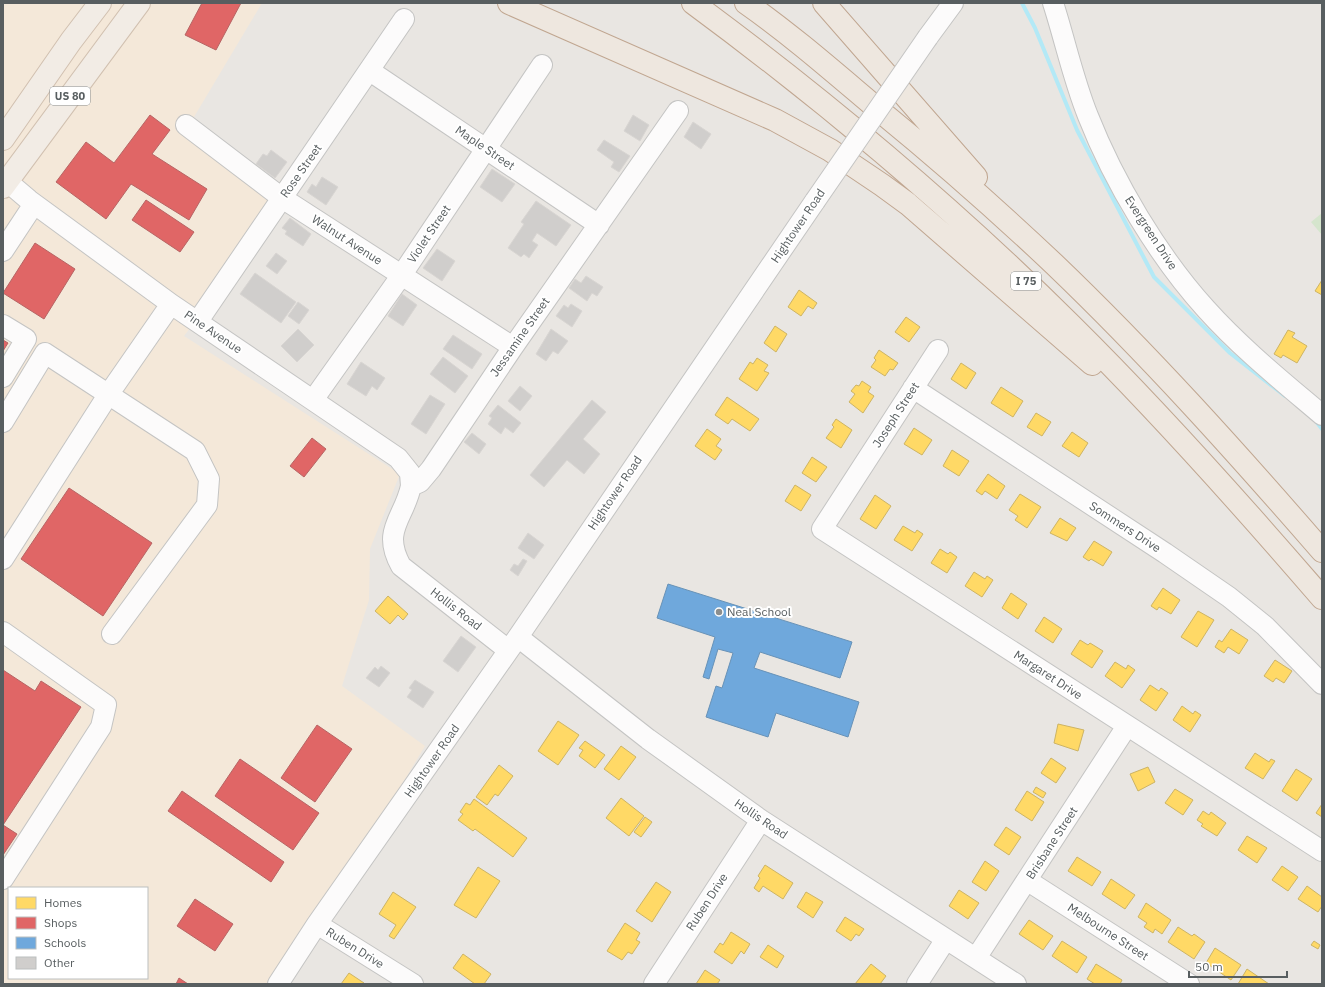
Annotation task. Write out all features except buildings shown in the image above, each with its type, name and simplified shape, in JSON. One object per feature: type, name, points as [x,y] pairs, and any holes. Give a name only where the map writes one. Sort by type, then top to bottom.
[{"type":"highway","points":[[508,3],[775,120],[830,150],[908,204],[1115,384],[1185,442]]},
{"type":"highway","name":"I 75","points":[[693,3],[833,111],[927,190],[1013,268],[1185,442],[1322,598]]},
{"type":"highway","name":"I 75","points":[[746,3],[819,60],[952,170],[1054,264],[1187,399],[1322,550]]},
{"type":"highway","points":[[824,3],[866,54],[1054,264]]},
{"type":"main road","name":"US 80","points":[[5,131],[100,3]]},
{"type":"main road","name":"US 80","points":[[4,182],[139,3]]},
{"type":"street","name":"Hightower Road","points":[[278,984],[317,924],[513,643],[815,201],[953,3]]},
{"type":"street","name":"Evergreen Drive","points":[[1052,3],[1088,118],[1138,217],[1181,280],[1205,308],[1263,365],[1322,415]]},
{"type":"street","name":"Rose Street","points":[[198,321],[370,71],[404,19]]},
{"type":"street","name":"Violet Street","points":[[313,400],[401,276],[542,65]]},
{"type":"street","name":"Maple Street","points":[[370,71],[599,226]]},
{"type":"street","name":"Jessamine Street","points":[[411,486],[420,482],[431,469],[513,347],[678,111]]},
{"type":"street","name":"Walnut Avenue","points":[[186,125],[282,198],[513,347]]},
{"type":"street","name":"Pine Avenue","points":[[4,182],[171,304],[398,458],[410,473],[411,486]]},
{"type":"street","points":[[3,251],[34,204]]},
{"type":"street","points":[[3,559],[108,395],[171,304]]},
{"type":"street","points":[[3,325],[26,339],[3,378]]},
{"type":"street","name":"Joseph Street","points":[[853,480],[938,350]]},
{"type":"street","points":[[3,422],[45,353],[195,451],[209,479],[207,505],[112,634]]},
{"type":"street","name":"Sommers Drive","points":[[913,388],[1159,549],[1229,597],[1265,626],[1322,684]]},
{"type":"street","name":"Margaret Drive","points":[[853,480],[822,529],[1322,851]]},
{"type":"street","name":"Hollis Road","points":[[411,486],[408,500],[394,526],[392,534],[396,556],[404,568],[513,643],[761,820],[1016,984]]},
{"type":"street","points":[[3,632],[106,705],[101,727],[3,879]]},
{"type":"street","name":"Brisbane Street","points":[[976,958],[1028,881],[1127,726]]},
{"type":"street","name":"Ruben Drive","points":[[654,984],[761,820]]},
{"type":"street","name":"Melbourne Street","points":[[1028,881],[1189,984]]},
{"type":"street","name":"Ruben Drive","points":[[317,924],[412,984]]},
{"type":"street","points":[[917,984],[946,939]]},
{"type":"shaded area","points":[[3,3],[262,3],[188,127],[291,195],[184,336],[400,474],[370,549],[369,600],[342,686],[425,746],[282,984],[3,984]]},
{"type":"green space","points":[[1322,213],[1322,235],[1311,222]]},
{"type":"waterway","points":[[1022,3],[1035,28],[1077,130],[1154,277],[1230,353],[1285,396]]},
{"type":"waterway","points":[[1315,420],[1322,429]]},
{"type":"place","name":"Neal School","points":[[719,612]]}]
